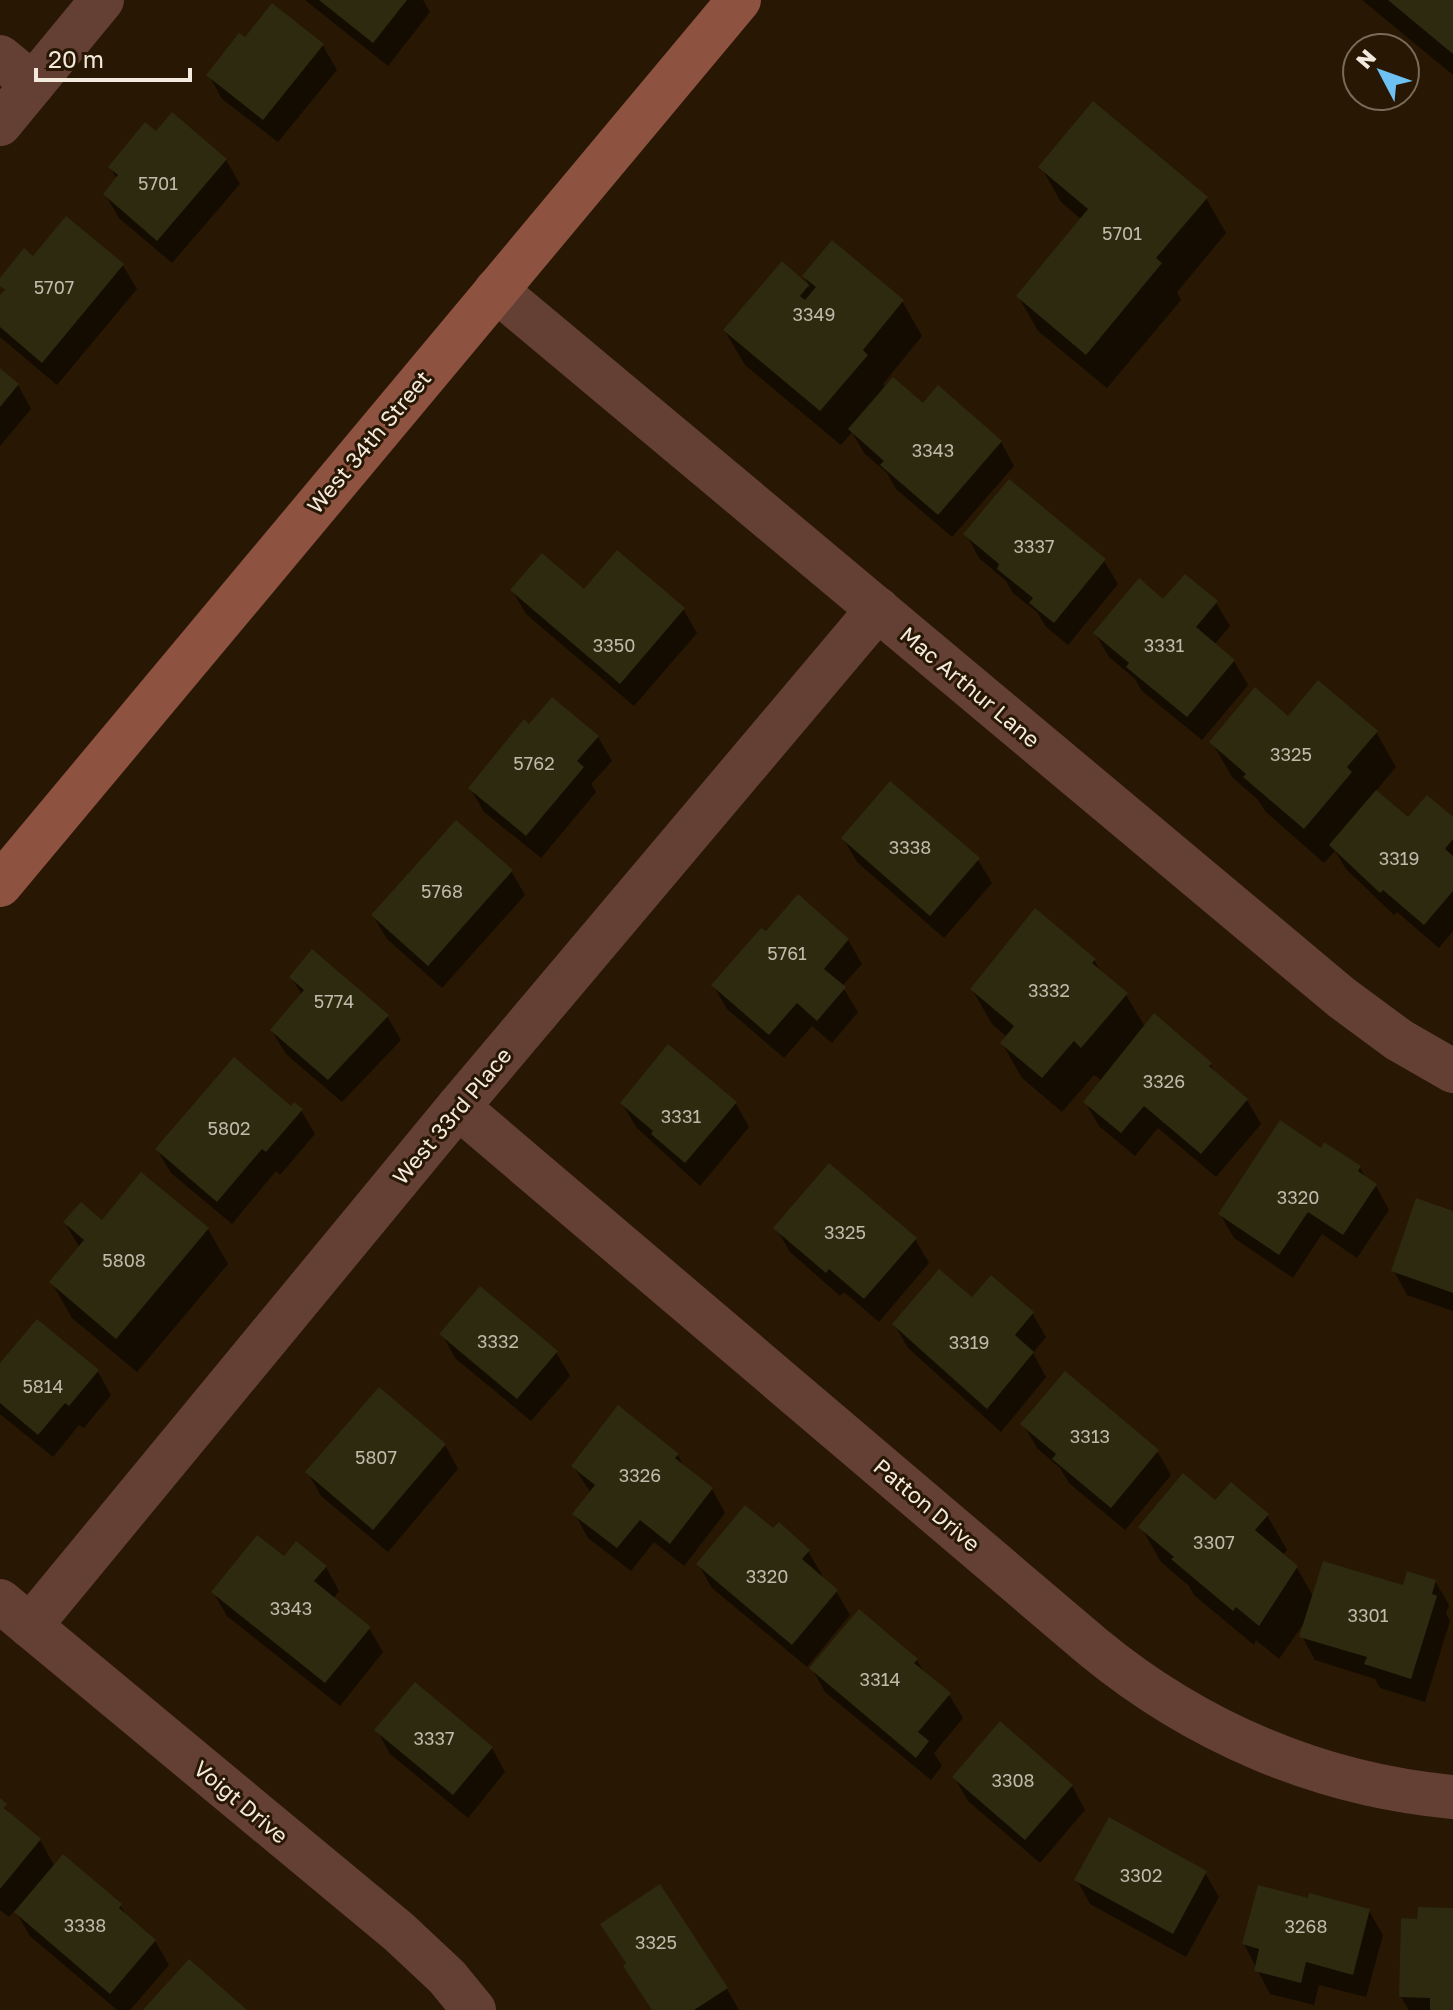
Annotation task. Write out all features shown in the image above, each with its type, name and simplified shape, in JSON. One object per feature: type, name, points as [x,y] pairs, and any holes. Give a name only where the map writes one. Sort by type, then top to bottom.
[{"type":"street","points":[[0,124],[102,0]]},
{"type":"street","name":"West 34th Street","points":[[0,885],[739,0]]},
{"type":"street","points":[[0,57],[33,84]]},
{"type":"street","name":"Mac Arthur Lane","points":[[496,290],[1342,998],[1399,1040],[1453,1071]]},
{"type":"street","name":"West 33rd Place","points":[[15,1614],[458,1107],[878,609]]},
{"type":"street","name":"Patton Drive","points":[[458,1107],[1093,1647],[1152,1692],[1234,1738],[1298,1764],[1368,1785],[1453,1797]]},
{"type":"street","name":"Voigt Drive","points":[[15,1614],[399,1932],[447,1977],[474,2010]]},
{"type":"building","points":[[319,0],[407,0],[373,43]]},
{"type":"building","points":[[1388,0],[1453,0],[1453,54]]},
{"type":"building","points":[[272,3],[324,44],[263,120],[206,75],[239,33],[245,37]]},
{"type":"building","points":[[1093,101],[1208,197],[1156,258],[1162,263],[1086,355],[1016,296],[1088,209],[1038,167]]},
{"type":"building","points":[[172,112],[227,159],[157,241],[103,194],[118,175],[108,167],[145,122],[156,131]]},
{"type":"building","points":[[66,216],[124,264],[42,363],[0,327],[0,295],[5,290],[0,286],[0,278],[24,248],[33,256]]},
{"type":"building","points":[[832,240],[904,300],[863,350],[868,355],[820,411],[723,330],[782,261],[809,285],[800,296],[805,300],[816,287],[802,276]]},
{"type":"building","points":[[0,368],[19,384],[0,407]]},
{"type":"building","points":[[893,377],[923,403],[938,385],[1002,441],[938,515],[880,465],[884,461],[848,429]]},
{"type":"building","points":[[1009,479],[1106,559],[1054,623],[1029,603],[1033,598],[997,569],[999,564],[963,534]]},
{"type":"building","points":[[617,550],[685,608],[620,684],[510,590],[542,553],[584,589]]},
{"type":"building","points":[[1185,574],[1218,601],[1196,627],[1235,660],[1187,717],[1126,667],[1129,663],[1093,633],[1139,578],[1163,599]]},
{"type":"building","points":[[1318,680],[1378,731],[1347,767],[1352,772],[1304,829],[1243,777],[1246,774],[1209,742],[1255,687],[1288,716]]},
{"type":"building","points":[[552,697],[599,736],[577,761],[584,767],[526,836],[468,788],[524,719],[529,724]]},
{"type":"building","points":[[890,781],[980,858],[930,916],[841,838]]},
{"type":"building","points":[[1376,790],[1408,817],[1427,795],[1453,817],[1453,839],[1445,849],[1453,856],[1453,891],[1424,925],[1383,890],[1380,893],[1329,845]]},
{"type":"building","points":[[456,820],[513,870],[428,966],[371,915]]},
{"type":"building","points":[[798,894],[849,939],[824,969],[846,987],[817,1021],[797,1003],[769,1035],[711,985],[761,928],[766,931]]},
{"type":"building","points":[[1035,908],[1096,959],[1092,963],[1128,993],[1081,1048],[1074,1041],[1042,1078],[1000,1043],[1014,1026],[970,989]]},
{"type":"building","points":[[312,949],[389,1015],[328,1080],[270,1030],[304,990],[289,977]]},
{"type":"building","points":[[1154,1013],[1248,1099],[1201,1154],[1144,1106],[1121,1133],[1083,1102]]},
{"type":"building","points":[[668,1044],[737,1102],[685,1163],[620,1103]]},
{"type":"building","points":[[234,1057],[291,1106],[294,1102],[303,1109],[266,1152],[262,1149],[217,1202],[155,1149]]},
{"type":"building","points":[[1280,1120],[1321,1148],[1324,1142],[1361,1166],[1358,1171],[1377,1184],[1343,1235],[1308,1212],[1279,1255],[1218,1214]]},
{"type":"building","points":[[829,1163],[917,1238],[864,1299],[829,1269],[826,1273],[773,1228]]},
{"type":"building","points":[[141,1172],[209,1228],[116,1339],[49,1282],[84,1240],[63,1222],[81,1202],[102,1220]]},
{"type":"building","points":[[1416,1198],[1453,1211],[1453,1293],[1391,1271]]},
{"type":"building","points":[[939,1269],[972,1297],[991,1275],[1034,1312],[1015,1335],[1034,1352],[987,1409],[892,1324]]},
{"type":"building","points":[[480,1286],[558,1351],[517,1399],[439,1334]]},
{"type":"building","points":[[37,1319],[99,1370],[69,1406],[65,1403],[38,1435],[0,1403],[0,1363]]},
{"type":"building","points":[[1065,1371],[1159,1450],[1111,1508],[1052,1459],[1056,1454],[1020,1424]]},
{"type":"building","points":[[379,1387],[446,1444],[373,1530],[305,1472]]},
{"type":"building","points":[[618,1405],[679,1454],[675,1458],[713,1488],[670,1544],[640,1520],[617,1548],[572,1514],[595,1485],[571,1466]]},
{"type":"building","points":[[1183,1473],[1215,1500],[1231,1482],[1269,1514],[1255,1530],[1298,1566],[1259,1626],[1236,1607],[1233,1611],[1138,1527]]},
{"type":"building","points":[[745,1505],[773,1528],[779,1522],[810,1550],[802,1559],[838,1590],[792,1645],[696,1564]]},
{"type":"building","points":[[257,1535],[284,1556],[296,1541],[327,1566],[314,1581],[371,1627],[325,1683],[211,1592]]},
{"type":"building","points":[[1323,1561],[1403,1585],[1407,1571],[1436,1580],[1432,1594],[1437,1596],[1411,1679],[1364,1664],[1367,1657],[1299,1637]]},
{"type":"building","points":[[859,1609],[918,1659],[914,1663],[951,1693],[918,1732],[929,1741],[916,1758],[809,1668]]},
{"type":"building","points":[[415,1682],[493,1747],[453,1795],[374,1730]]},
{"type":"building","points":[[1000,1721],[1073,1785],[1025,1840],[952,1777]]},
{"type":"building","points":[[0,1798],[7,1804],[4,1808],[41,1839],[0,1889]]},
{"type":"building","points":[[1109,1817],[1207,1871],[1173,1934],[1074,1880]]},
{"type":"building","points":[[63,1854],[122,1904],[119,1908],[156,1940],[110,1994],[14,1912]]},
{"type":"building","points":[[660,1884],[728,1988],[694,2010],[652,2010],[600,1924]]},
{"type":"building","points":[[1258,1885],[1308,1898],[1309,1893],[1370,1909],[1353,1975],[1306,1962],[1301,1983],[1254,1971],[1259,1949],[1242,1944]]},
{"type":"building","points":[[1418,1907],[1453,1908],[1453,2010],[1430,2010],[1430,1998],[1399,1997],[1401,1918],[1417,1919]]},
{"type":"building","points":[[189,1959],[247,2010],[143,2010]]}]
